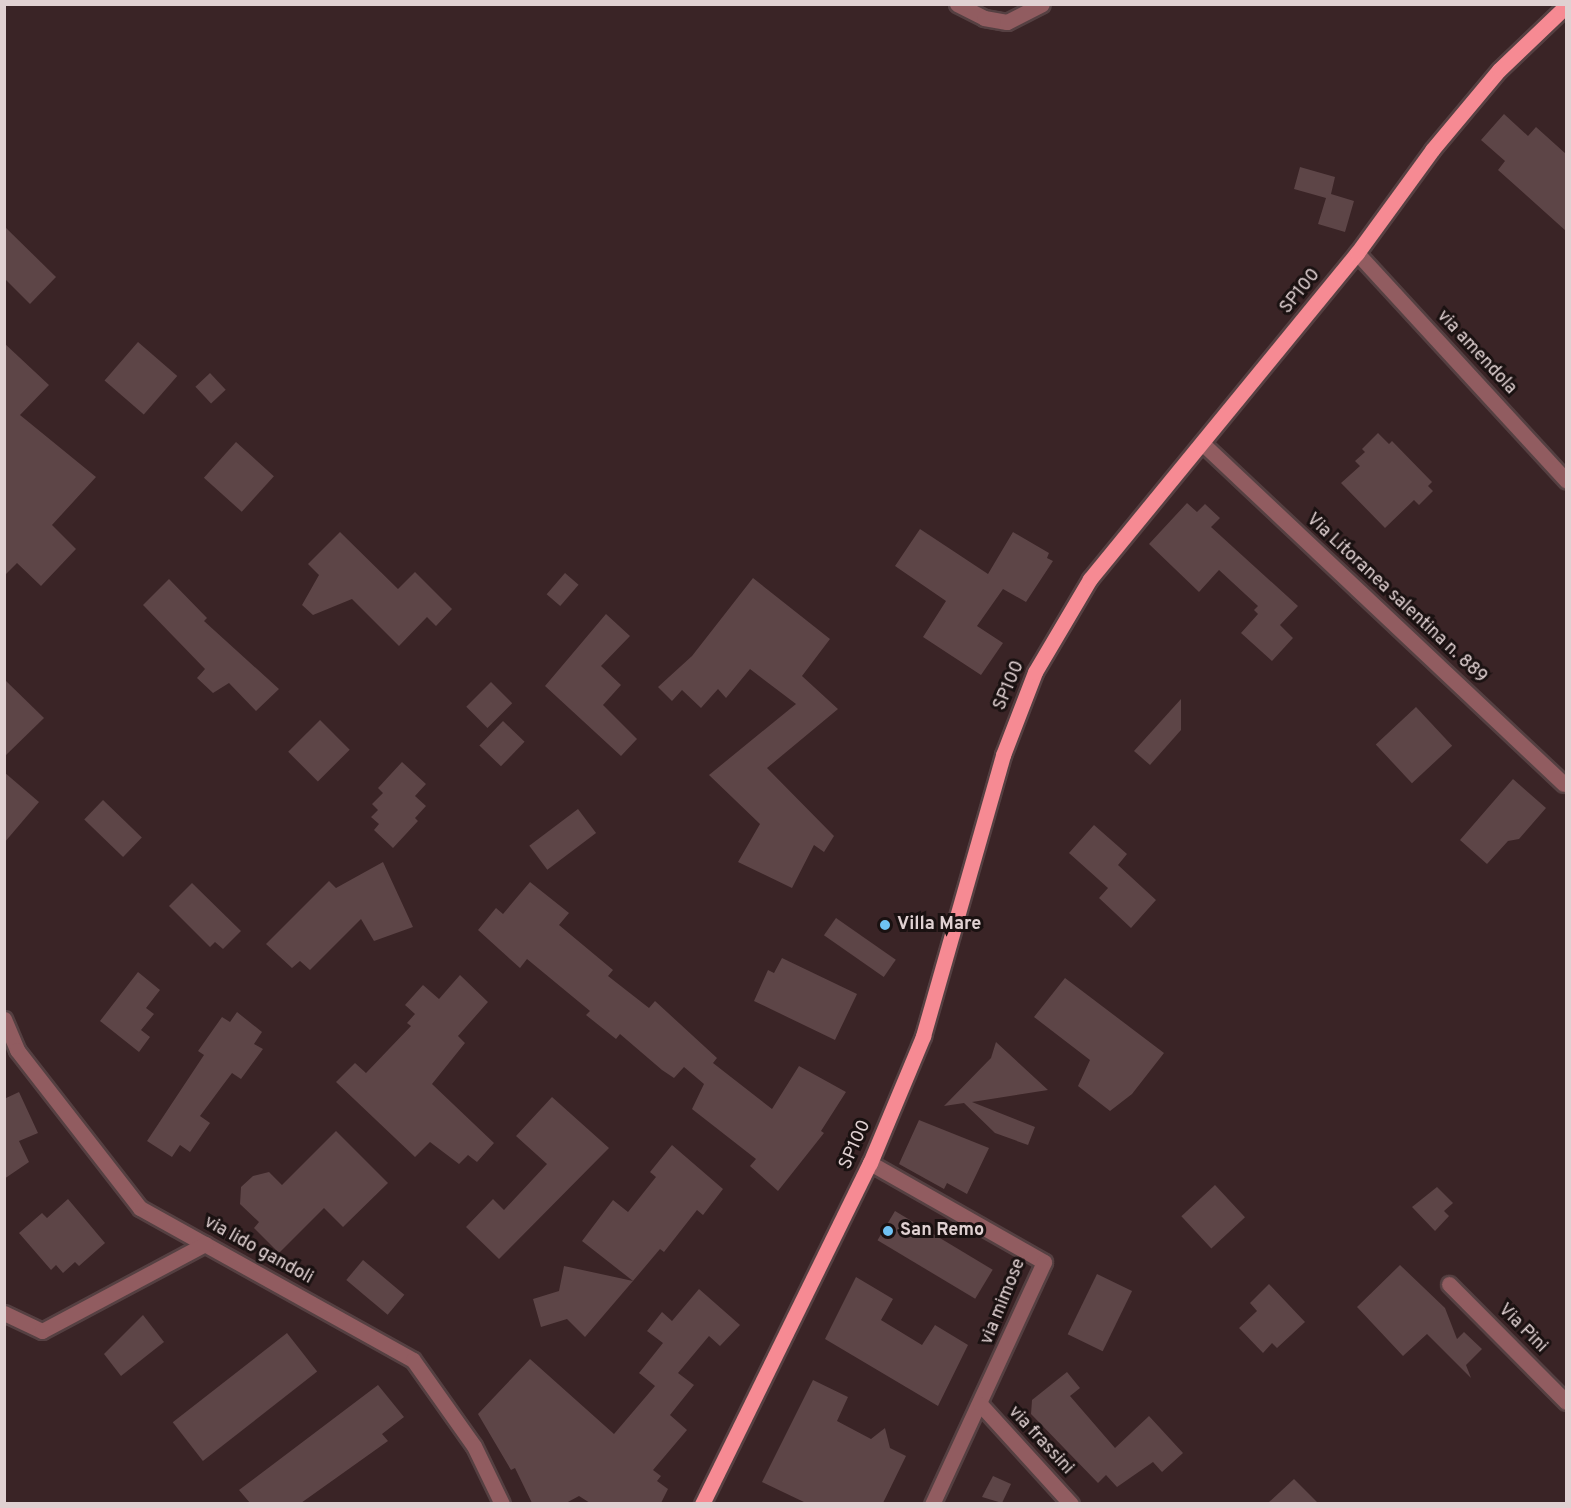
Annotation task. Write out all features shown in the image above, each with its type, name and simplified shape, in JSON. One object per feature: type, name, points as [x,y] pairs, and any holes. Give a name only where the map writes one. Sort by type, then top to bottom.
[{"type":"main road","name":"SP100","points":[[706,1502],[870,1162],[923,1036],[1004,755],[1035,672],[1090,579],[1357,253],[1432,150],[1499,70],[1561,7]]},
{"type":"street","points":[[957,4],[984,18],[1007,22],[1042,4]]},
{"type":"street","name":"via amendola","points":[[1357,253],[1566,480]]},
{"type":"street","name":"Via Litoranea salentina n. 889","points":[[1202,443],[1564,784]]},
{"type":"street","name":"via lido gandoli","points":[[4,1019],[16,1050],[140,1208],[413,1360],[474,1446],[502,1503]]},
{"type":"street","name":"via mimose","points":[[870,1162],[1044,1262],[980,1404],[932,1503]]},
{"type":"street","points":[[4,1312],[42,1331],[205,1244]]},
{"type":"street","name":"Via Pini","points":[[1449,1284],[1566,1402]]},
{"type":"street","name":"via frassini","points":[[980,1404],[1071,1503]]},
{"type":"building","points":[[1504,114],[1528,136],[1536,127],[1566,154],[1566,231],[1498,170],[1505,161],[1481,140]]},
{"type":"building","points":[[1300,167],[1335,177],[1331,194],[1354,201],[1345,232],[1318,224],[1326,198],[1294,189]]},
{"type":"building","points":[[4,226],[56,277],[30,304],[4,278]]},
{"type":"building","points":[[138,342],[177,376],[144,415],[105,380]]},
{"type":"building","points":[[4,343],[49,385],[20,415],[96,477],[52,525],[76,549],[41,586],[17,563],[4,576]]},
{"type":"building","points":[[210,373],[226,390],[211,403],[195,387]]},
{"type":"building","points":[[1378,433],[1389,444],[1392,441],[1432,482],[1428,486],[1433,491],[1419,505],[1414,500],[1385,528],[1341,483],[1360,466],[1355,461],[1365,452],[1362,449]]},
{"type":"building","points":[[236,442],[274,476],[242,512],[204,478]]},
{"type":"building","points":[[1187,503],[1197,512],[1205,504],[1220,518],[1211,527],[1298,606],[1280,625],[1293,638],[1272,661],[1241,633],[1258,614],[1254,610],[1258,606],[1219,570],[1199,592],[1149,544]]},
{"type":"building","points":[[920,529],[988,574],[1013,532],[1049,553],[1047,558],[1053,561],[1026,602],[1003,589],[977,626],[1003,643],[981,675],[923,637],[946,601],[895,566]]},
{"type":"building","points":[[340,532],[398,589],[415,572],[452,609],[436,626],[427,617],[399,646],[352,599],[313,615],[302,605],[319,575],[308,564]]},
{"type":"building","points":[[565,573],[579,585],[560,606],[547,594]]},
{"type":"building","points":[[753,578],[830,639],[802,676],[838,709],[767,768],[834,836],[824,852],[814,845],[792,888],[738,862],[760,824],[709,775],[796,704],[750,669],[726,698],[718,689],[701,708],[682,690],[672,701],[658,687],[692,656]]},
{"type":"building","points":[[169,579],[207,618],[204,621],[279,689],[256,711],[229,683],[213,693],[197,678],[205,669],[143,605]]},
{"type":"building","points":[[606,614],[630,636],[601,666],[621,685],[603,705],[637,739],[621,756],[545,686]]},
{"type":"building","points":[[4,679],[44,718],[4,757]]},
{"type":"building","points":[[491,682],[512,703],[487,728],[466,707]]},
{"type":"building","points":[[1181,699],[1181,730],[1150,765],[1134,751]]},
{"type":"building","points":[[1416,707],[1452,746],[1412,783],[1376,745]]},
{"type":"building","points":[[320,720],[350,750],[318,782],[288,752]]},
{"type":"building","points":[[503,721],[525,742],[501,766],[479,745]]},
{"type":"building","points":[[402,762],[426,784],[415,796],[426,806],[415,818],[418,821],[393,848],[374,830],[379,824],[371,817],[378,810],[372,804],[383,793],[378,788]]},
{"type":"building","points":[[4,772],[39,802],[4,843]]},
{"type":"building","points":[[1513,779],[1546,808],[1519,839],[1508,841],[1487,864],[1460,840]]},
{"type":"building","points":[[103,800],[142,838],[123,857],[84,819]]},
{"type":"building","points":[[578,809],[596,833],[547,870],[529,846]]},
{"type":"building","points":[[1094,825],[1127,854],[1118,865],[1156,900],[1131,928],[1099,898],[1108,888],[1069,853]]},
{"type":"building","points":[[383,862],[413,927],[374,941],[361,919],[310,970],[300,961],[292,968],[266,944],[329,881],[336,888]]},
{"type":"building","points":[[530,882],[569,913],[559,925],[613,970],[608,976],[649,1008],[655,1001],[717,1058],[713,1063],[772,1109],[799,1066],[846,1092],[821,1131],[824,1133],[778,1191],[750,1166],[756,1159],[692,1109],[704,1084],[684,1067],[674,1078],[620,1034],[616,1039],[586,1015],[590,1011],[527,959],[520,968],[478,930],[496,908],[503,914]]},
{"type":"building","points":[[192,883],[241,931],[223,949],[215,942],[210,947],[169,906]]},
{"type":"building","points":[[836,918],[896,960],[884,977],[824,935]]},
{"type":"building","points":[[782,958],[857,994],[835,1040],[754,1001],[768,970],[774,973]]},
{"type":"building","points":[[138,972],[160,990],[146,1008],[154,1014],[141,1030],[150,1037],[139,1052],[100,1021]]},
{"type":"building","points":[[460,975],[488,1002],[458,1036],[465,1043],[432,1084],[494,1143],[477,1162],[468,1155],[459,1164],[430,1142],[415,1157],[336,1082],[355,1063],[366,1073],[411,1026],[407,1023],[415,1014],[405,1005],[423,985],[439,999]]},
{"type":"building","points":[[1065,978],[1164,1053],[1132,1094],[1110,1111],[1078,1086],[1090,1060],[1034,1017]]},
{"type":"building","points":[[237,1012],[262,1032],[254,1044],[263,1049],[241,1079],[232,1073],[200,1116],[210,1123],[190,1152],[180,1145],[172,1157],[147,1141],[204,1055],[198,1051],[222,1017],[230,1022]]},
{"type":"building","points":[[996,1042],[1048,1090],[972,1102],[1035,1127],[1028,1145],[995,1133],[964,1103],[944,1106],[991,1058]]},
{"type":"building","points":[[19,1092],[38,1133],[19,1141],[29,1162],[4,1179],[4,1099]]},
{"type":"building","points":[[552,1097],[609,1148],[499,1259],[466,1227],[493,1199],[504,1210],[547,1164],[516,1136]]},
{"type":"building","points":[[919,1120],[989,1148],[967,1194],[947,1183],[944,1189],[899,1164]]},
{"type":"building","points":[[336,1131],[388,1183],[343,1227],[324,1208],[279,1253],[254,1228],[259,1222],[240,1204],[241,1187],[253,1176],[269,1172],[282,1185]]},
{"type":"building","points":[[672,1145],[723,1189],[703,1215],[697,1210],[664,1252],[660,1249],[633,1281],[582,1241],[613,1200],[628,1212],[656,1177],[650,1172]]},
{"type":"building","points":[[1215,1185],[1245,1217],[1211,1249],[1181,1216]]},
{"type":"building","points":[[1437,1187],[1453,1203],[1444,1211],[1449,1216],[1435,1231],[1412,1207]]},
{"type":"building","points":[[68,1199],[105,1243],[79,1266],[75,1262],[63,1273],[56,1265],[51,1270],[19,1233],[42,1213],[47,1218]]},
{"type":"building","points":[[895,1211],[993,1270],[975,1299],[877,1240]]},
{"type":"building","points":[[363,1260],[404,1295],[388,1315],[346,1280]]},
{"type":"building","points":[[1400,1265],[1445,1308],[1457,1339],[1464,1332],[1482,1349],[1466,1365],[1471,1378],[1427,1334],[1403,1356],[1357,1307]]},
{"type":"building","points":[[564,1266],[633,1281],[585,1337],[567,1319],[541,1327],[533,1299],[559,1291]]},
{"type":"building","points":[[1097,1274],[1132,1291],[1103,1351],[1068,1334]]},
{"type":"building","points":[[856,1277],[893,1299],[881,1320],[922,1345],[935,1325],[968,1345],[938,1406],[825,1339]]},
{"type":"building","points":[[1269,1284],[1305,1322],[1277,1348],[1272,1343],[1263,1353],[1239,1328],[1257,1311],[1250,1303]]},
{"type":"building","points":[[699,1289],[740,1325],[720,1346],[709,1336],[678,1373],[694,1385],[670,1415],[687,1430],[653,1470],[661,1476],[657,1481],[668,1489],[661,1503],[590,1503],[579,1496],[566,1503],[532,1503],[515,1468],[511,1470],[478,1414],[530,1359],[614,1434],[655,1386],[639,1373],[663,1343],[647,1331],[662,1312],[672,1321]]},
{"type":"building","points":[[143,1315],[164,1342],[121,1376],[104,1354]]},
{"type":"building","points":[[287,1333],[317,1372],[203,1461],[173,1422]]},
{"type":"building","points":[[1067,1372],[1080,1388],[1070,1396],[1115,1448],[1149,1416],[1183,1453],[1162,1472],[1153,1462],[1117,1487],[1106,1475],[1098,1483],[1031,1414],[1032,1400]]},
{"type":"building","points":[[813,1380],[848,1397],[837,1421],[871,1439],[885,1428],[890,1448],[906,1456],[883,1503],[806,1503],[762,1482]]},
{"type":"building","points":[[378,1385],[404,1417],[382,1434],[388,1441],[301,1503],[250,1503],[239,1490]]},
{"type":"building","points":[[993,1476],[1011,1484],[1002,1503],[982,1497]]},
{"type":"building","points":[[1294,1479],[1318,1503],[1268,1503]]},
{"type":"place","name":"Villa Mare","points":[[885,925]]},
{"type":"place","name":"San Remo","points":[[888,1231]]}]
